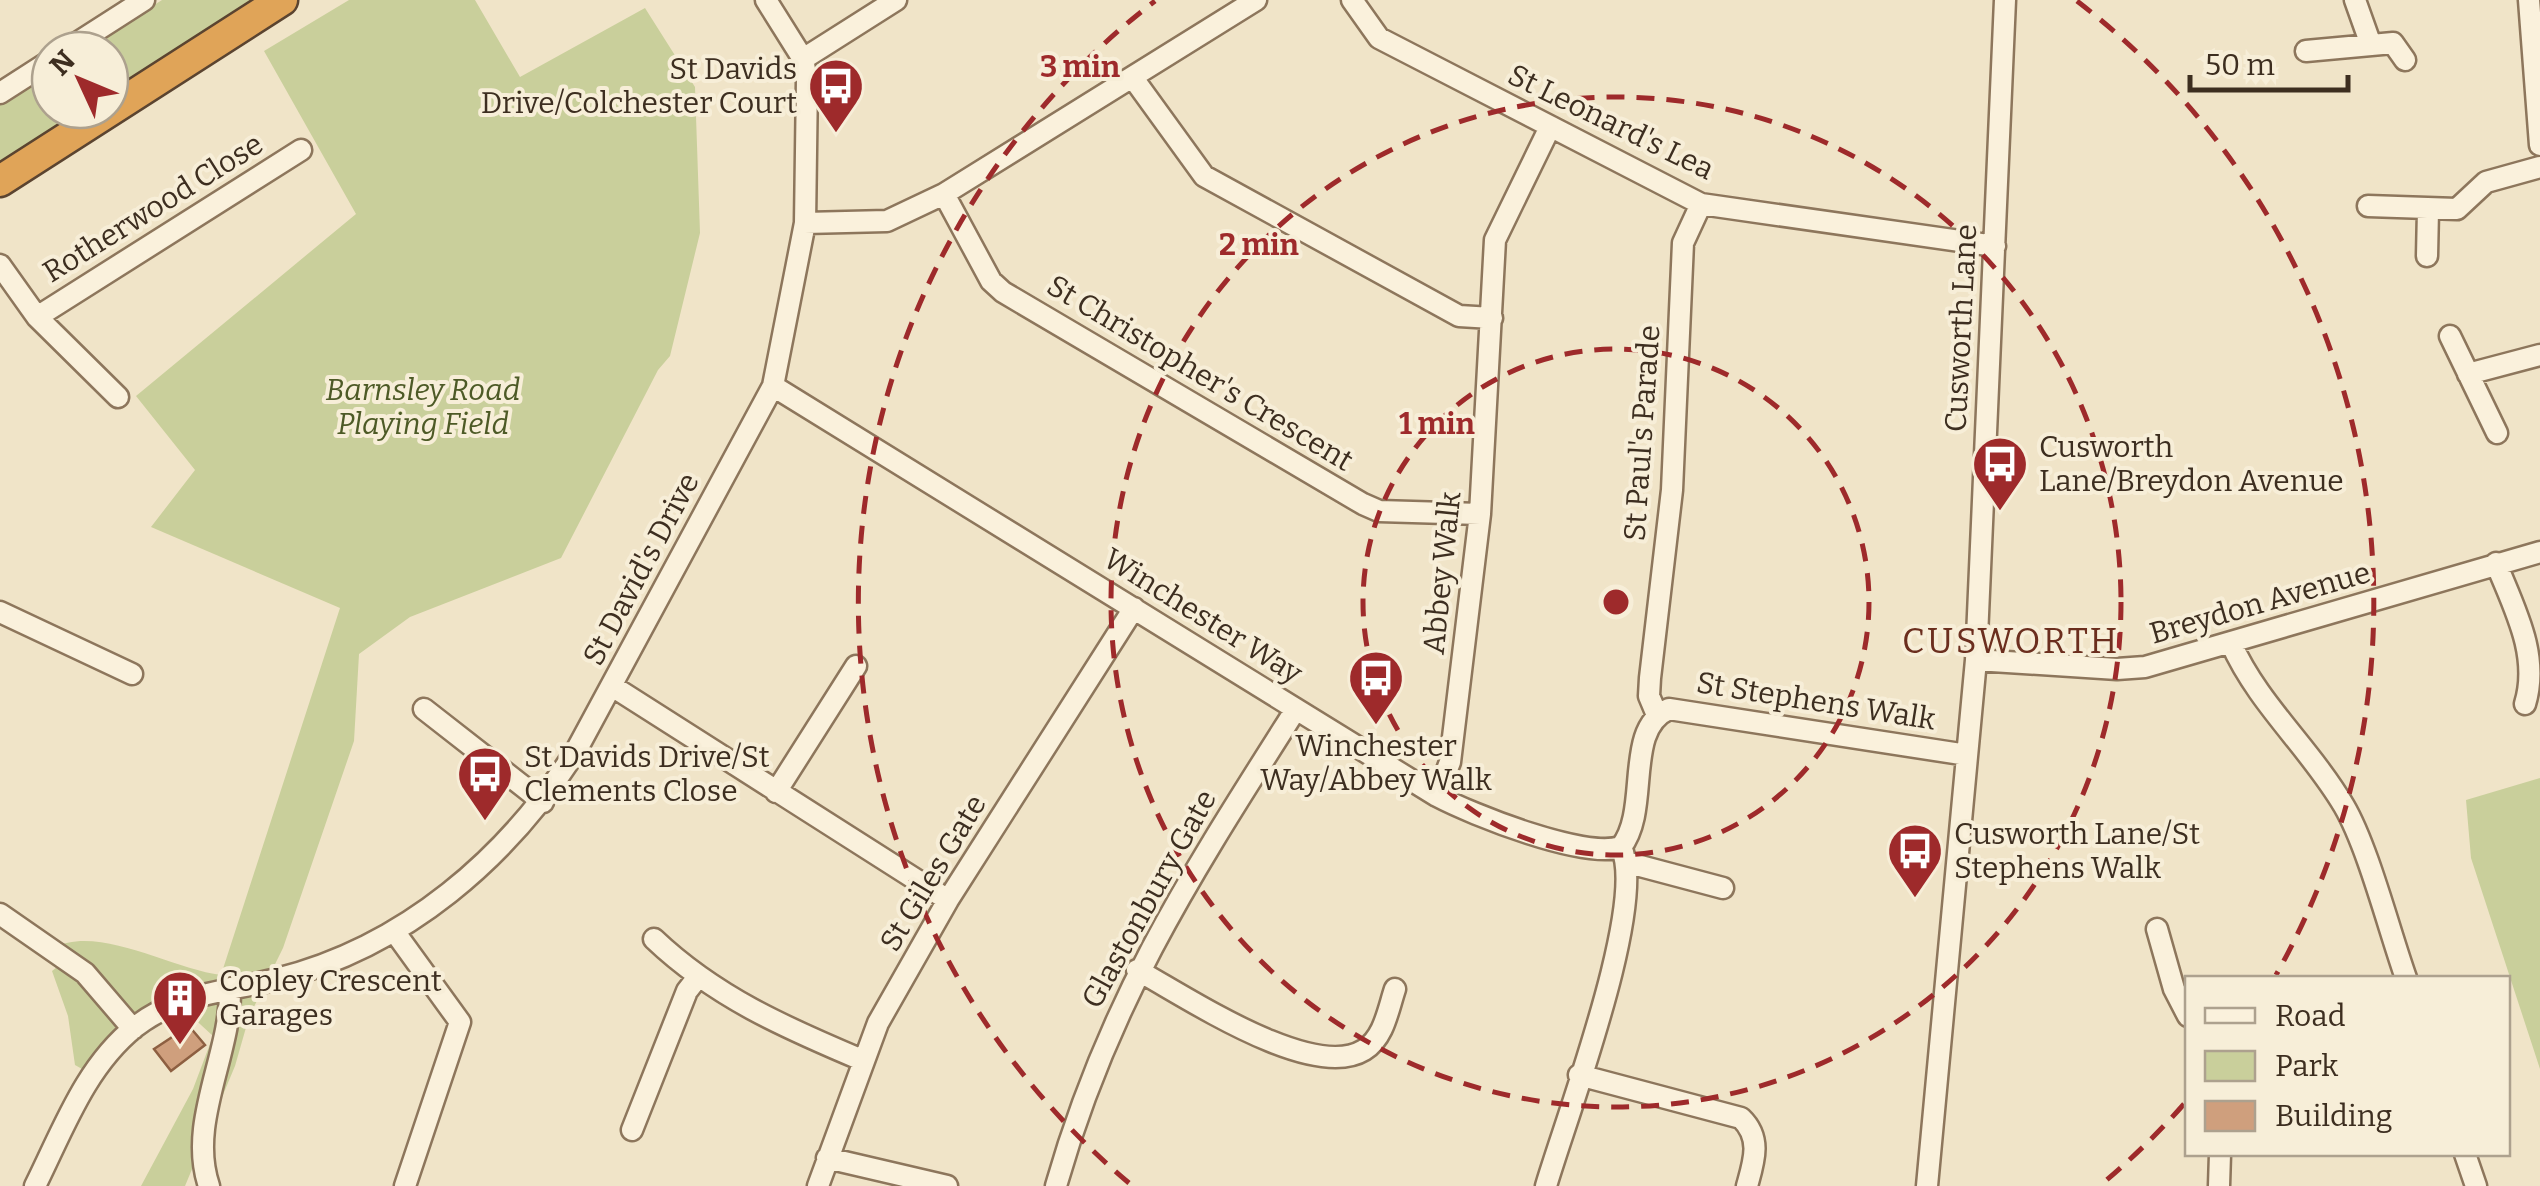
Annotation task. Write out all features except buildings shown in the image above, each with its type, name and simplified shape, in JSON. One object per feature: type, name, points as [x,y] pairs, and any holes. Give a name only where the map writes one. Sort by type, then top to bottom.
[{"type":"highway","points":[[0,181],[282,0]]},
{"type":"street","points":[[97,30],[144,0]]},
{"type":"street","name":"St David's Drive","points":[[35,1186],[91,1074],[133,1029],[176,1002],[319,966],[394,931],[458,886],[507,844],[543,802],[612,686],[773,386],[805,223],[807,131],[803,59],[766,0]]},
{"type":"street","points":[[803,59],[896,0]]},
{"type":"street","points":[[805,223],[887,221],[944,194],[1256,0]]},
{"type":"street","name":"St Leonard's Lea","points":[[1352,0],[1379,38],[1702,204],[1995,246]]},
{"type":"street","name":"Cusworth Lane","points":[[1967,756],[1976,660],[2005,0]]},
{"type":"street","points":[[2356,0],[2371,45]]},
{"type":"street","points":[[2529,0],[2540,145]]},
{"type":"street","points":[[2306,52],[2394,43],[2405,60]]},
{"type":"street","points":[[0,93],[30,73]]},
{"type":"street","points":[[1134,78],[1204,176],[1459,316],[1492,318]]},
{"type":"street","name":"Abbey Walk","points":[[1437,796],[1450,762],[1480,514],[1496,240],[1550,127]]},
{"type":"street","name":"Rotherwood Close","points":[[37,317],[300,150]]},
{"type":"street","points":[[2368,206],[2457,210],[2486,182],[2540,167]]},
{"type":"street","name":"St Christopher's Crescent","points":[[944,194],[992,281],[1004,292],[1378,511],[1480,514]]},
{"type":"street","name":"St Paul's Parade","points":[[1546,1186],[1619,940],[1625,855],[1634,821],[1646,730],[1657,714],[1649,696],[1672,490],[1683,243],[1702,204]]},
{"type":"street","points":[[2427,256],[2428,210]]},
{"type":"street","points":[[0,264],[37,317],[118,397]]},
{"type":"street","points":[[2450,336],[2497,433]]},
{"type":"street","points":[[2468,374],[2540,355]]},
{"type":"street","name":"Winchester Way","points":[[773,386],[1437,796],[1474,815],[1625,855],[1723,888]]},
{"type":"street","name":"Breydon Avenue","points":[[1976,660],[2117,670],[2146,667],[2540,552]]},
{"type":"street","points":[[2496,563],[2525,637],[2532,690]]},
{"type":"street","name":"St Giles Gate","points":[[818,1186],[862,1060],[948,900],[1134,608]]},
{"type":"street","points":[[0,612],[132,674]]},
{"type":"street","points":[[2231,642],[2281,724],[2308,752],[2347,811],[2405,976]]},
{"type":"street","points":[[776,792],[858,661]]},
{"type":"street","points":[[612,686],[948,900]]},
{"type":"street","name":"Glastonbury Gate","points":[[1056,1186],[1078,1108],[1137,970],[1296,708]]},
{"type":"street","name":"St Stephens Walk","points":[[1657,714],[1681,708],[1857,742],[1967,756]]},
{"type":"street","points":[[424,709],[543,802]]},
{"type":"street","points":[[1927,1186],[1967,756]]},
{"type":"street","points":[[0,914],[86,973],[133,1029]]},
{"type":"street","points":[[2155,925],[2174,989],[2185,1010]]},
{"type":"street","points":[[394,931],[460,1022],[405,1186]]},
{"type":"street","points":[[654,939],[698,977],[773,1022],[862,1060]]},
{"type":"street","points":[[1137,970],[1246,1029],[1321,1056],[1342,1056],[1367,1048],[1382,1030],[1396,985]]},
{"type":"street","points":[[632,1130],[687,991],[698,977]]},
{"type":"street","points":[[209,1186],[204,1135],[228,1034],[230,988]]},
{"type":"street","points":[[1579,1075],[1742,1118],[1749,1126],[1756,1152],[1747,1186]]},
{"type":"street","points":[[2218,1186],[2220,1156]]},
{"type":"street","points":[[2466,1156],[2476,1186]]},
{"type":"street","points":[[827,1158],[947,1186]]},
{"type":"green space","points":[[162,0],[252,0],[130,80],[130,30],[115,30]]},
{"type":"green space","name":"Barnsley Road Playing Field","points":[[349,0],[475,0],[520,77],[645,8],[695,87],[700,233],[670,356],[658,370],[561,558],[410,617],[359,654],[354,741],[283,948],[249,1017],[235,1066],[185,1186],[141,1186],[193,1089],[213,1036],[176,1002],[91,1074],[75,1065],[68,1016],[52,971],[67,959],[53,948],[71,942],[113,944],[221,975],[340,608],[151,527],[195,470],[136,396],[356,214],[264,51]]},
{"type":"green space","points":[[30,84],[30,130],[53,130],[0,165],[0,103]]},
{"type":"green space","points":[[2540,778],[2540,1069],[2471,858],[2466,800]]},
{"type":"place","name":"St Davids Drive/Colchester Court","points":[[836,135]]},
{"type":"place","name":"Cusworth Lane/Breydon Avenue","points":[[2000,513]]},
{"type":"place","name":"Winchester Way/Abbey Walk","points":[[1376,727]]},
{"type":"place","name":"St Davids Drive/St Clements Close","points":[[485,823]]},
{"type":"place","name":"Cusworth Lane/St Stephens Walk","points":[[1915,900]]},
{"type":"place","name":"Copley Crescent Garages","points":[[180,1047]]},
{"type":"district","name":"CUSWORTH","points":[[2011,641]]}]
